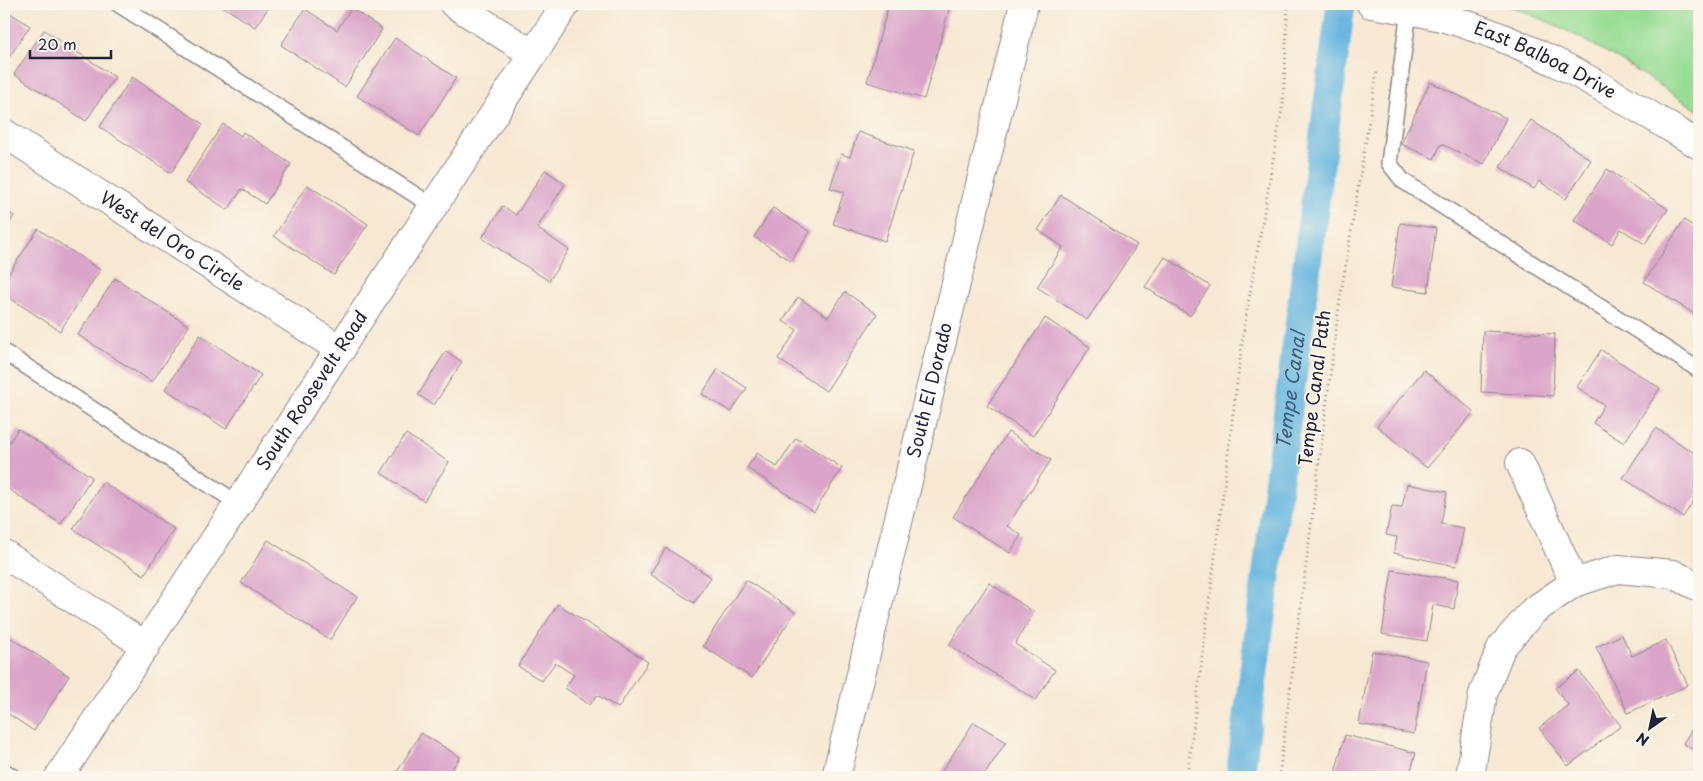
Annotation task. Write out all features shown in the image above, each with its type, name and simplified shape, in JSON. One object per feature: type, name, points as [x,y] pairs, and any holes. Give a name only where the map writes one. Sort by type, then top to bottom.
[{"type":"street","points":[[454,4],[533,54]]},
{"type":"street","name":"South Roosevelt Road","points":[[59,777],[341,350],[566,4]]},
{"type":"street","name":"South El Dorado","points":[[836,777],[1024,4]]},
{"type":"street","name":"East Balboa Drive","points":[[1374,4],[1446,18],[1514,43],[1591,80],[1699,144]]},
{"type":"street","name":"West del Oro Circle","points":[[4,133],[341,350]]},
{"type":"street","points":[[1520,463],[1574,583]]},
{"type":"street","points":[[4,554],[146,646]]},
{"type":"street","points":[[1470,777],[1483,694],[1501,648],[1533,611],[1574,583],[1618,569],[1673,574],[1699,587]]},
{"type":"lane","points":[[118,4],[434,207]]},
{"type":"lane","points":[[1409,10],[1389,162],[1403,181],[1699,370]]},
{"type":"lane","points":[[4,352],[239,504]]},
{"type":"lane","points":[[4,771],[14,777]]},
{"type":"path","points":[[1187,777],[1244,328],[1283,103],[1288,4]]},
{"type":"path","name":"Tempe Canal Path","points":[[1279,777],[1339,306],[1378,64]]},
{"type":"green space","points":[[1503,4],[1699,4],[1699,111],[1604,51],[1555,25]]},
{"type":"building","points":[[219,4],[271,4],[255,27]]},
{"type":"building","points":[[889,4],[941,4],[950,6],[924,99],[867,82]]},
{"type":"building","points":[[351,8],[382,29],[345,87],[281,45],[305,9],[337,30]]},
{"type":"building","points":[[4,9],[30,26],[4,65]]},
{"type":"building","points":[[44,30],[115,77],[86,121],[14,74]]},
{"type":"building","points":[[395,38],[456,78],[419,136],[357,96]]},
{"type":"building","points":[[132,77],[203,124],[171,173],[100,127]]},
{"type":"building","points":[[1430,82],[1506,118],[1484,164],[1441,144],[1434,159],[1401,144]]},
{"type":"building","points":[[1531,120],[1591,160],[1566,199],[1539,181],[1534,189],[1500,167]]},
{"type":"building","points":[[223,124],[241,136],[243,132],[291,164],[265,204],[242,189],[228,210],[185,182]]},
{"type":"building","points":[[858,132],[914,151],[885,241],[833,224],[844,192],[830,188],[841,154],[850,157]]},
{"type":"building","points":[[1607,169],[1668,209],[1645,244],[1621,229],[1612,244],[1574,220]]},
{"type":"building","points":[[545,170],[565,184],[537,228],[569,250],[549,281],[482,238],[503,206],[516,215]]},
{"type":"building","points":[[307,185],[368,224],[334,275],[274,236]]},
{"type":"building","points":[[1061,195],[1137,245],[1087,320],[1037,287],[1063,247],[1038,230]]},
{"type":"building","points":[[773,208],[810,232],[791,261],[754,237]]},
{"type":"building","points":[[4,210],[14,216],[4,232]]},
{"type":"building","points":[[1684,220],[1699,230],[1699,317],[1644,282]]},
{"type":"building","points":[[1400,223],[1436,228],[1428,292],[1391,287]]},
{"type":"building","points":[[38,229],[100,270],[60,331],[4,294],[4,281]]},
{"type":"building","points":[[1165,257],[1210,286],[1190,316],[1145,287]]},
{"type":"building","points":[[115,278],[189,326],[152,382],[78,335]]},
{"type":"building","points":[[845,292],[877,314],[826,391],[778,359],[797,330],[783,321],[798,297],[828,317]]},
{"type":"building","points":[[1045,318],[1090,347],[1033,436],[987,406]]},
{"type":"building","points":[[1483,331],[1555,334],[1553,396],[1481,392]]},
{"type":"building","points":[[200,335],[261,375],[226,429],[165,389]]},
{"type":"building","points":[[1601,350],[1660,388],[1624,443],[1593,423],[1604,405],[1577,387]]},
{"type":"building","points":[[446,351],[462,362],[434,405],[418,395]]},
{"type":"building","points":[[718,369],[747,388],[731,412],[702,394]]},
{"type":"building","points":[[1424,370],[1474,412],[1427,468],[1377,426]]},
{"type":"building","points":[[4,407],[9,410],[4,418]]},
{"type":"building","points":[[1656,428],[1699,456],[1699,492],[1683,517],[1623,478]]},
{"type":"building","points":[[18,429],[92,477],[61,524],[4,486],[4,451]]},
{"type":"building","points":[[1008,432],[1051,460],[1007,526],[1021,535],[1010,553],[953,517]]},
{"type":"building","points":[[406,434],[449,462],[424,501],[381,473]]},
{"type":"building","points":[[796,438],[842,468],[814,512],[747,468],[757,453],[777,467]]},
{"type":"building","points":[[103,482],[174,529],[144,575],[73,529]]},
{"type":"building","points":[[1407,484],[1447,492],[1441,524],[1464,528],[1456,566],[1394,553],[1397,537],[1386,535],[1392,506],[1402,507]]},
{"type":"building","points":[[268,540],[357,597],[330,640],[241,583]]},
{"type":"building","points":[[666,548],[711,577],[694,603],[650,574]]},
{"type":"building","points":[[1392,570],[1458,580],[1454,609],[1433,605],[1427,641],[1382,634]]},
{"type":"building","points":[[746,580],[795,612],[752,678],[703,646]]},
{"type":"building","points":[[989,583],[1034,612],[1015,644],[1055,670],[1036,700],[949,645]]},
{"type":"building","points":[[558,604],[648,662],[618,708],[597,695],[590,705],[565,688],[574,675],[555,663],[542,681],[518,666]]},
{"type":"building","points":[[1622,635],[1632,656],[1666,640],[1688,685],[1628,713],[1596,647]]},
{"type":"building","points":[[8,636],[69,676],[34,731],[4,711],[4,642]]},
{"type":"building","points":[[1372,651],[1427,661],[1414,734],[1359,724]]},
{"type":"building","points":[[1579,671],[1621,726],[1568,766],[1539,728],[1568,705],[1555,688]]},
{"type":"building","points":[[1699,718],[1699,754],[1683,743]]},
{"type":"building","points":[[974,722],[1006,742],[983,777],[938,777]]},
{"type":"building","points":[[421,733],[460,757],[447,777],[394,777]]},
{"type":"building","points":[[1345,735],[1416,753],[1409,777],[1334,777]]},
{"type":"waterway","name":"Tempe Canal","points":[[1240,777],[1341,4]]}]
